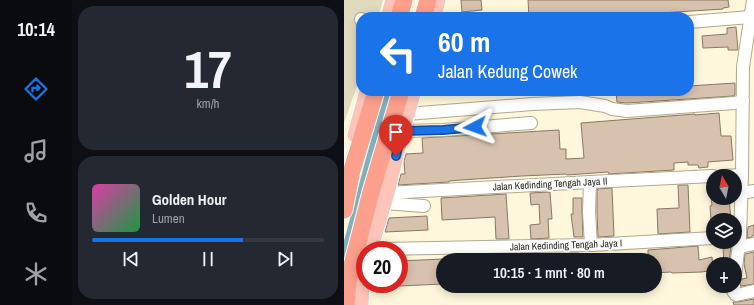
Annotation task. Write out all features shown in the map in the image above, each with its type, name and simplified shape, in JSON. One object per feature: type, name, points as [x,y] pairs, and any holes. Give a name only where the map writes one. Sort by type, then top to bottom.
[{"type":"highway","points":[[400,12],[404,0]]},
{"type":"highway","points":[[424,12],[428,0]]},
{"type":"highway","points":[[344,210],[352,170],[374,96]]},
{"type":"highway","points":[[346,305],[348,281],[371,192],[400,96]]},
{"type":"main road","points":[[389,12],[393,0]]},
{"type":"main road","points":[[435,12],[438,0]]},
{"type":"main road","points":[[345,168],[366,96]]},
{"type":"main road","points":[[373,241],[386,198],[402,131],[412,96]]},
{"type":"main road","points":[[360,305],[361,293]]},
{"type":"street","points":[[742,175],[748,133],[743,101],[749,66],[750,17],[753,0]]},
{"type":"street","points":[[694,22],[750,17]]},
{"type":"street","points":[[407,114],[517,105],[580,102],[627,111],[734,104],[743,101]]},
{"type":"street","points":[[402,131],[443,130],[532,123]]},
{"type":"street","name":"Jalan Kedinding Tengah Jaya II","points":[[386,198],[590,182],[706,176]]},
{"type":"street","points":[[590,182],[589,212],[591,246]]},
{"type":"street","points":[[742,193],[754,191]]},
{"type":"street","points":[[386,198],[424,206]]},
{"type":"street","name":"Jalan Kedinding Tengah Jaya I","points":[[408,248],[591,246],[706,238]]},
{"type":"street","points":[[742,241],[754,244]]},
{"type":"street","points":[[734,293],[736,295],[754,291]]},
{"type":"shaded area","points":[[344,0],[383,0],[379,12],[356,12],[356,89],[344,123]]},
{"type":"water","points":[[383,96],[393,96],[356,241],[344,290],[344,241]]},
{"type":"building","points":[[461,0],[481,0],[482,10],[462,12]]},
{"type":"building","points":[[528,0],[728,0],[729,7],[723,9],[676,12],[529,12]]},
{"type":"building","points":[[736,27],[738,50],[728,50],[728,47],[703,48],[702,36],[727,34],[727,28]]},
{"type":"building","points":[[735,83],[735,95],[627,103],[617,102],[616,96],[694,96],[694,86]]},
{"type":"building","points":[[719,113],[721,136],[731,136],[733,160],[708,162],[708,167],[699,168],[698,165],[688,165],[688,162],[674,163],[674,170],[609,174],[608,172],[522,176],[398,185],[401,174],[405,174],[404,161],[406,154],[423,153],[422,138],[559,130],[560,149],[566,149],[566,159],[584,158],[581,123]]},
{"type":"building","points":[[678,185],[688,185],[690,232],[658,234],[657,209],[679,208]]},
{"type":"building","points":[[612,188],[614,236],[598,237],[597,189]]},
{"type":"building","points":[[550,192],[552,219],[548,219],[549,238],[531,239],[530,225],[540,224],[539,204],[531,205],[530,193]]},
{"type":"building","points":[[506,194],[509,239],[496,239],[495,217],[442,220],[441,198]]},
{"type":"building","points":[[573,198],[582,198],[583,237],[574,237],[571,214],[573,214]]},
{"type":"building","points":[[730,205],[730,213],[710,213],[710,206]]},
{"type":"building","points":[[427,216],[428,230],[385,232],[389,218]]},
{"type":"building","points":[[754,225],[754,235],[747,238],[748,227]]},
{"type":"building","points":[[698,246],[699,260],[706,258],[706,271],[662,273],[662,253],[648,253],[648,250]]},
{"type":"building","points":[[723,249],[731,249],[730,257],[724,257]]},
{"type":"building","points":[[754,252],[754,284],[742,286],[742,279],[747,278],[744,264],[745,254]]},
{"type":"building","points":[[436,259],[436,284],[408,286],[408,261]]},
{"type":"building","points":[[754,299],[754,305],[734,305],[733,302],[738,302]]},
{"type":"route","points":[[396,156],[402,131],[443,130],[475,127]]}]
